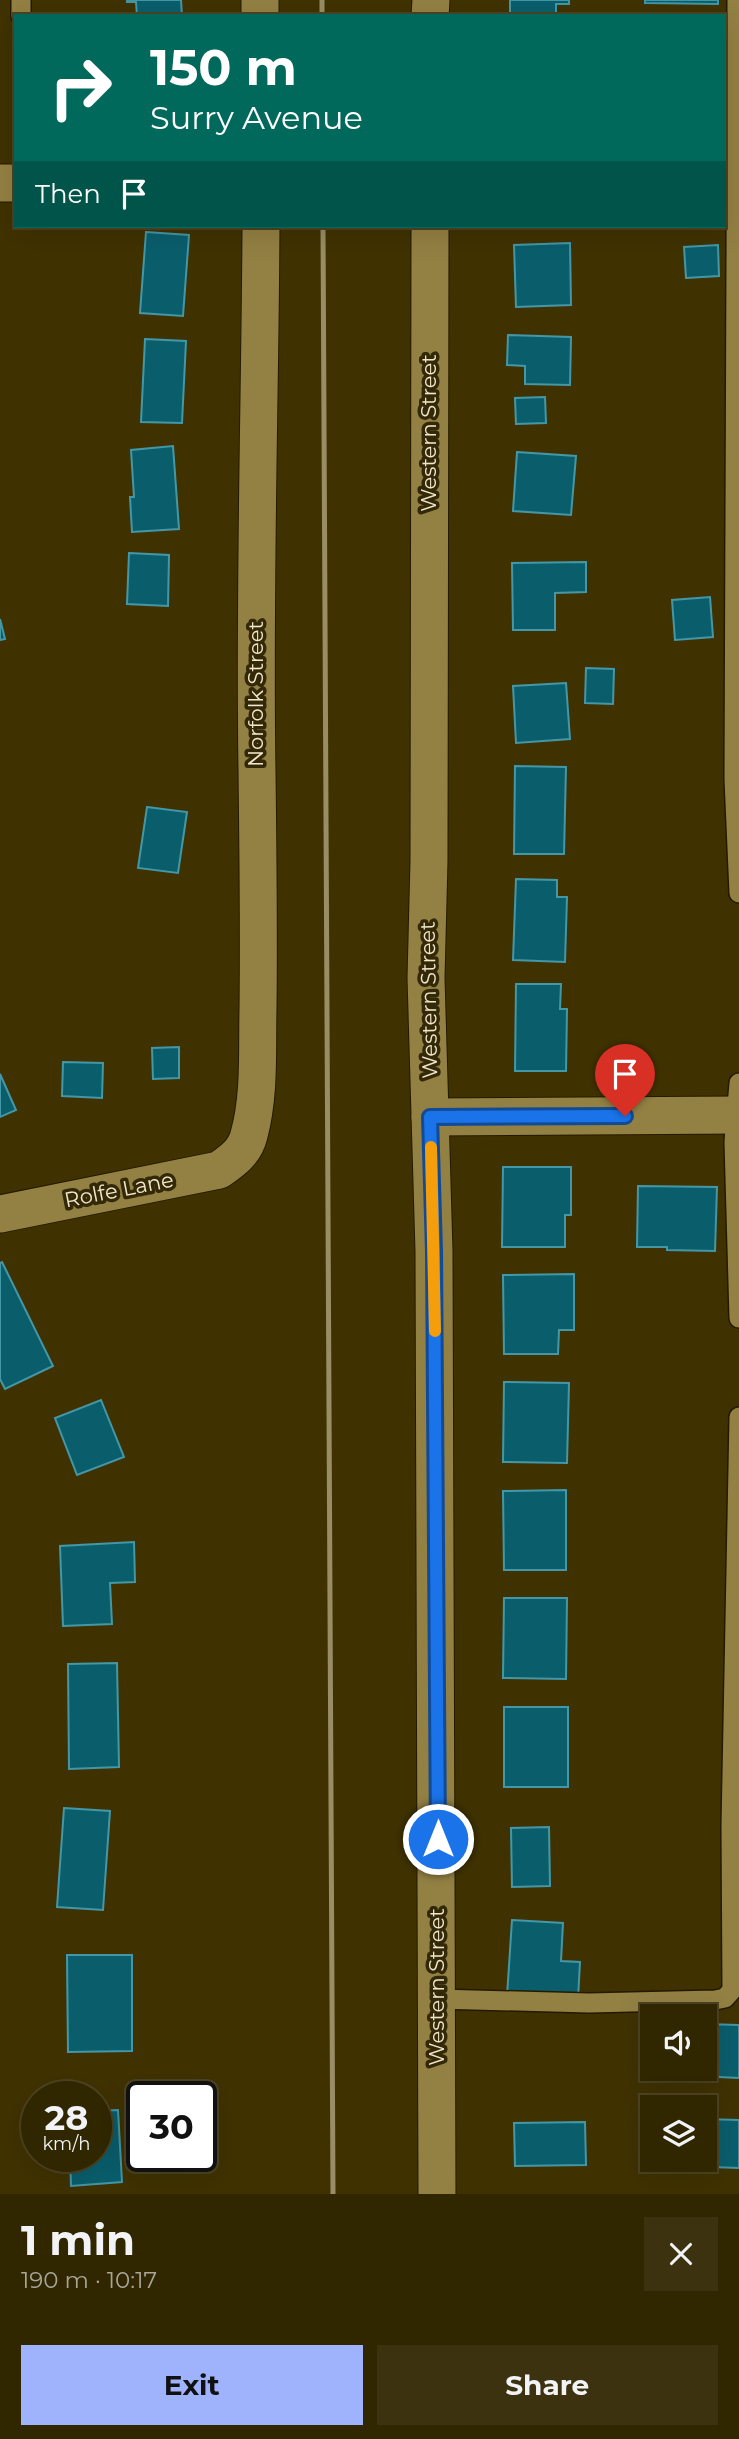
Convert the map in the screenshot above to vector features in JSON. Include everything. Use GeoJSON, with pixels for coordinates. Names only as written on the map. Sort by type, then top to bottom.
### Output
{"type":"FeatureCollection","features":[{"type":"Feature","properties":{"kind":"street","name":"Norfolk Street"},"geometry":{"type":"LineString","coordinates":[[236,1158],[250,1133],[257,1082],[259,922],[255,643],[261,228]]}},
{"type":"Feature","properties":{"kind":"street","name":"Western Street"},"geometry":{"type":"LineString","coordinates":[[430,228],[429,861],[426,978],[435,1265],[437,2194]]}},
{"type":"Feature","properties":{"kind":"street"},"geometry":{"type":"LineString","coordinates":[[430,1117],[738,1104]]}},
{"type":"Feature","properties":{"kind":"street","name":"Rolfe Lane"},"geometry":{"type":"LineString","coordinates":[[0,1214],[219,1170],[236,1158]]}},
{"type":"Feature","properties":{"kind":"lane"},"geometry":{"type":"LineString","coordinates":[[737,0],[733,177],[734,779],[739,893]]}},
{"type":"Feature","properties":{"kind":"lane"},"geometry":{"type":"LineString","coordinates":[[738,1104],[734,1142],[739,1318]]}},
{"type":"Feature","properties":{"kind":"lane"},"geometry":{"type":"LineString","coordinates":[[437,1999],[589,2003],[715,2000],[725,1998],[732,1990],[731,1826],[739,1417]]}},
{"type":"Feature","properties":{"kind":"building"},"geometry":{"type":"Polygon","coordinates":[[[181,0],[182,14],[137,14],[136,2],[127,2],[181,0]]]}},
{"type":"Feature","properties":{"kind":"building"},"geometry":{"type":"Polygon","coordinates":[[[510,0],[569,0],[569,4],[556,4],[556,14],[510,14],[510,0]]]}},
{"type":"Feature","properties":{"kind":"building"},"geometry":{"type":"Polygon","coordinates":[[[645,0],[718,0],[718,4],[645,3],[645,0]]]}},
{"type":"Feature","properties":{"kind":"building"},"geometry":{"type":"Polygon","coordinates":[[[146,232],[189,235],[183,316],[140,313],[146,232]]]}},
{"type":"Feature","properties":{"kind":"building"},"geometry":{"type":"Polygon","coordinates":[[[570,243],[571,305],[516,307],[514,245],[570,243]]]}},
{"type":"Feature","properties":{"kind":"building"},"geometry":{"type":"Polygon","coordinates":[[[718,245],[719,276],[686,278],[684,247],[718,245]]]}},
{"type":"Feature","properties":{"kind":"building"},"geometry":{"type":"Polygon","coordinates":[[[508,335],[571,337],[570,385],[525,384],[525,366],[507,365],[508,335]]]}},
{"type":"Feature","properties":{"kind":"building"},"geometry":{"type":"Polygon","coordinates":[[[145,339],[186,341],[182,423],[141,422],[145,339]]]}},
{"type":"Feature","properties":{"kind":"building"},"geometry":{"type":"Polygon","coordinates":[[[545,397],[546,423],[516,424],[515,398],[545,397]]]}},
{"type":"Feature","properties":{"kind":"building"},"geometry":{"type":"Polygon","coordinates":[[[173,446],[179,529],[132,532],[130,497],[134,497],[131,450],[173,446]]]}},
{"type":"Feature","properties":{"kind":"building"},"geometry":{"type":"Polygon","coordinates":[[[517,452],[576,456],[571,515],[513,511],[517,452]]]}},
{"type":"Feature","properties":{"kind":"building"},"geometry":{"type":"Polygon","coordinates":[[[129,553],[169,555],[168,606],[127,604],[129,553]]]}},
{"type":"Feature","properties":{"kind":"building"},"geometry":{"type":"Polygon","coordinates":[[[586,562],[586,592],[555,593],[555,630],[513,630],[512,563],[586,562]]]}},
{"type":"Feature","properties":{"kind":"building"},"geometry":{"type":"Polygon","coordinates":[[[710,597],[713,637],[675,640],[672,600],[710,597]]]}},
{"type":"Feature","properties":{"kind":"building"},"geometry":{"type":"Polygon","coordinates":[[[0,619],[5,639],[0,640],[0,619]]]}},
{"type":"Feature","properties":{"kind":"building"},"geometry":{"type":"Polygon","coordinates":[[[586,668],[614,669],[613,704],[585,703],[586,668]]]}},
{"type":"Feature","properties":{"kind":"building"},"geometry":{"type":"Polygon","coordinates":[[[566,683],[570,739],[516,743],[513,686],[566,683]]]}},
{"type":"Feature","properties":{"kind":"building"},"geometry":{"type":"Polygon","coordinates":[[[515,766],[566,767],[564,854],[514,854],[515,766]]]}},
{"type":"Feature","properties":{"kind":"building"},"geometry":{"type":"Polygon","coordinates":[[[147,807],[187,812],[178,873],[138,868],[147,807]]]}},
{"type":"Feature","properties":{"kind":"building"},"geometry":{"type":"Polygon","coordinates":[[[516,879],[557,880],[557,897],[567,897],[565,962],[513,960],[516,879]]]}},
{"type":"Feature","properties":{"kind":"building"},"geometry":{"type":"Polygon","coordinates":[[[516,984],[561,984],[560,1009],[567,1009],[566,1071],[515,1071],[516,984]]]}},
{"type":"Feature","properties":{"kind":"building"},"geometry":{"type":"Polygon","coordinates":[[[179,1047],[179,1078],[153,1079],[152,1048],[179,1047]]]}},
{"type":"Feature","properties":{"kind":"building"},"geometry":{"type":"Polygon","coordinates":[[[63,1062],[103,1063],[102,1098],[62,1096],[63,1062]]]}},
{"type":"Feature","properties":{"kind":"building"},"geometry":{"type":"Polygon","coordinates":[[[0,1074],[16,1110],[0,1117],[0,1074]]]}},
{"type":"Feature","properties":{"kind":"building"},"geometry":{"type":"Polygon","coordinates":[[[503,1167],[571,1167],[571,1215],[565,1215],[565,1247],[502,1247],[503,1167]]]}},
{"type":"Feature","properties":{"kind":"building"},"geometry":{"type":"Polygon","coordinates":[[[638,1186],[717,1187],[715,1251],[637,1247],[638,1186]]]}},
{"type":"Feature","properties":{"kind":"building"},"geometry":{"type":"Polygon","coordinates":[[[2,1262],[53,1366],[5,1389],[0,1379],[2,1262]]]}},
{"type":"Feature","properties":{"kind":"building"},"geometry":{"type":"Polygon","coordinates":[[[574,1274],[574,1330],[559,1330],[558,1354],[504,1354],[503,1275],[574,1274]]]}},
{"type":"Feature","properties":{"kind":"building"},"geometry":{"type":"Polygon","coordinates":[[[504,1382],[569,1383],[567,1463],[503,1462],[504,1382]]]}},
{"type":"Feature","properties":{"kind":"building"},"geometry":{"type":"Polygon","coordinates":[[[101,1400],[124,1457],[77,1475],[55,1418],[101,1400]]]}},
{"type":"Feature","properties":{"kind":"building"},"geometry":{"type":"Polygon","coordinates":[[[566,1490],[566,1570],[504,1570],[503,1491],[566,1490]]]}},
{"type":"Feature","properties":{"kind":"building"},"geometry":{"type":"Polygon","coordinates":[[[134,1542],[135,1582],[110,1583],[112,1624],[63,1626],[60,1546],[134,1542]]]}},
{"type":"Feature","properties":{"kind":"building"},"geometry":{"type":"Polygon","coordinates":[[[504,1598],[567,1598],[566,1679],[503,1678],[504,1598]]]}},
{"type":"Feature","properties":{"kind":"building"},"geometry":{"type":"Polygon","coordinates":[[[117,1663],[119,1767],[69,1769],[68,1664],[117,1663]]]}},
{"type":"Feature","properties":{"kind":"building"},"geometry":{"type":"Polygon","coordinates":[[[504,1707],[568,1707],[568,1787],[504,1787],[504,1707]]]}},
{"type":"Feature","properties":{"kind":"building"},"geometry":{"type":"Polygon","coordinates":[[[64,1808],[110,1811],[103,1910],[57,1907],[64,1808]]]}},
{"type":"Feature","properties":{"kind":"building"},"geometry":{"type":"Polygon","coordinates":[[[549,1827],[550,1886],[512,1887],[511,1828],[549,1827]]]}},
{"type":"Feature","properties":{"kind":"building"},"geometry":{"type":"Polygon","coordinates":[[[512,1920],[563,1923],[561,1961],[580,1962],[578,1999],[507,1996],[512,1920]]]}},
{"type":"Feature","properties":{"kind":"building"},"geometry":{"type":"Polygon","coordinates":[[[67,1955],[132,1955],[132,2051],[68,2052],[67,1955]]]}},
{"type":"Feature","properties":{"kind":"building"},"geometry":{"type":"Polygon","coordinates":[[[717,2024],[739,2025],[739,2078],[717,2077],[717,2024]]]}},
{"type":"Feature","properties":{"kind":"building"},"geometry":{"type":"Polygon","coordinates":[[[112,2110],[118,2110],[122,2182],[71,2186],[71,2172],[112,2172],[112,2110]]]}},
{"type":"Feature","properties":{"kind":"building"},"geometry":{"type":"Polygon","coordinates":[[[717,2119],[739,2120],[739,2168],[717,2167],[717,2119]]]}},
{"type":"Feature","properties":{"kind":"building"},"geometry":{"type":"Polygon","coordinates":[[[585,2122],[586,2165],[515,2166],[514,2123],[585,2122]]]}},
{"type":"Feature","properties":{"kind":"railway"},"geometry":{"type":"LineString","coordinates":[[322,0],[322,14]]}},
{"type":"Feature","properties":{"kind":"railway"},"geometry":{"type":"LineString","coordinates":[[323,228],[333,2194]]}},
{"type":"Feature","properties":{"kind":"slow traffic"},"geometry":{"type":"LineString","coordinates":[[431,1147],[435,1331]]}},
{"type":"Feature","properties":{"kind":"route"},"geometry":{"type":"LineString","coordinates":[[438,1839],[434,1251],[430,1117],[625,1116]]}}]}
